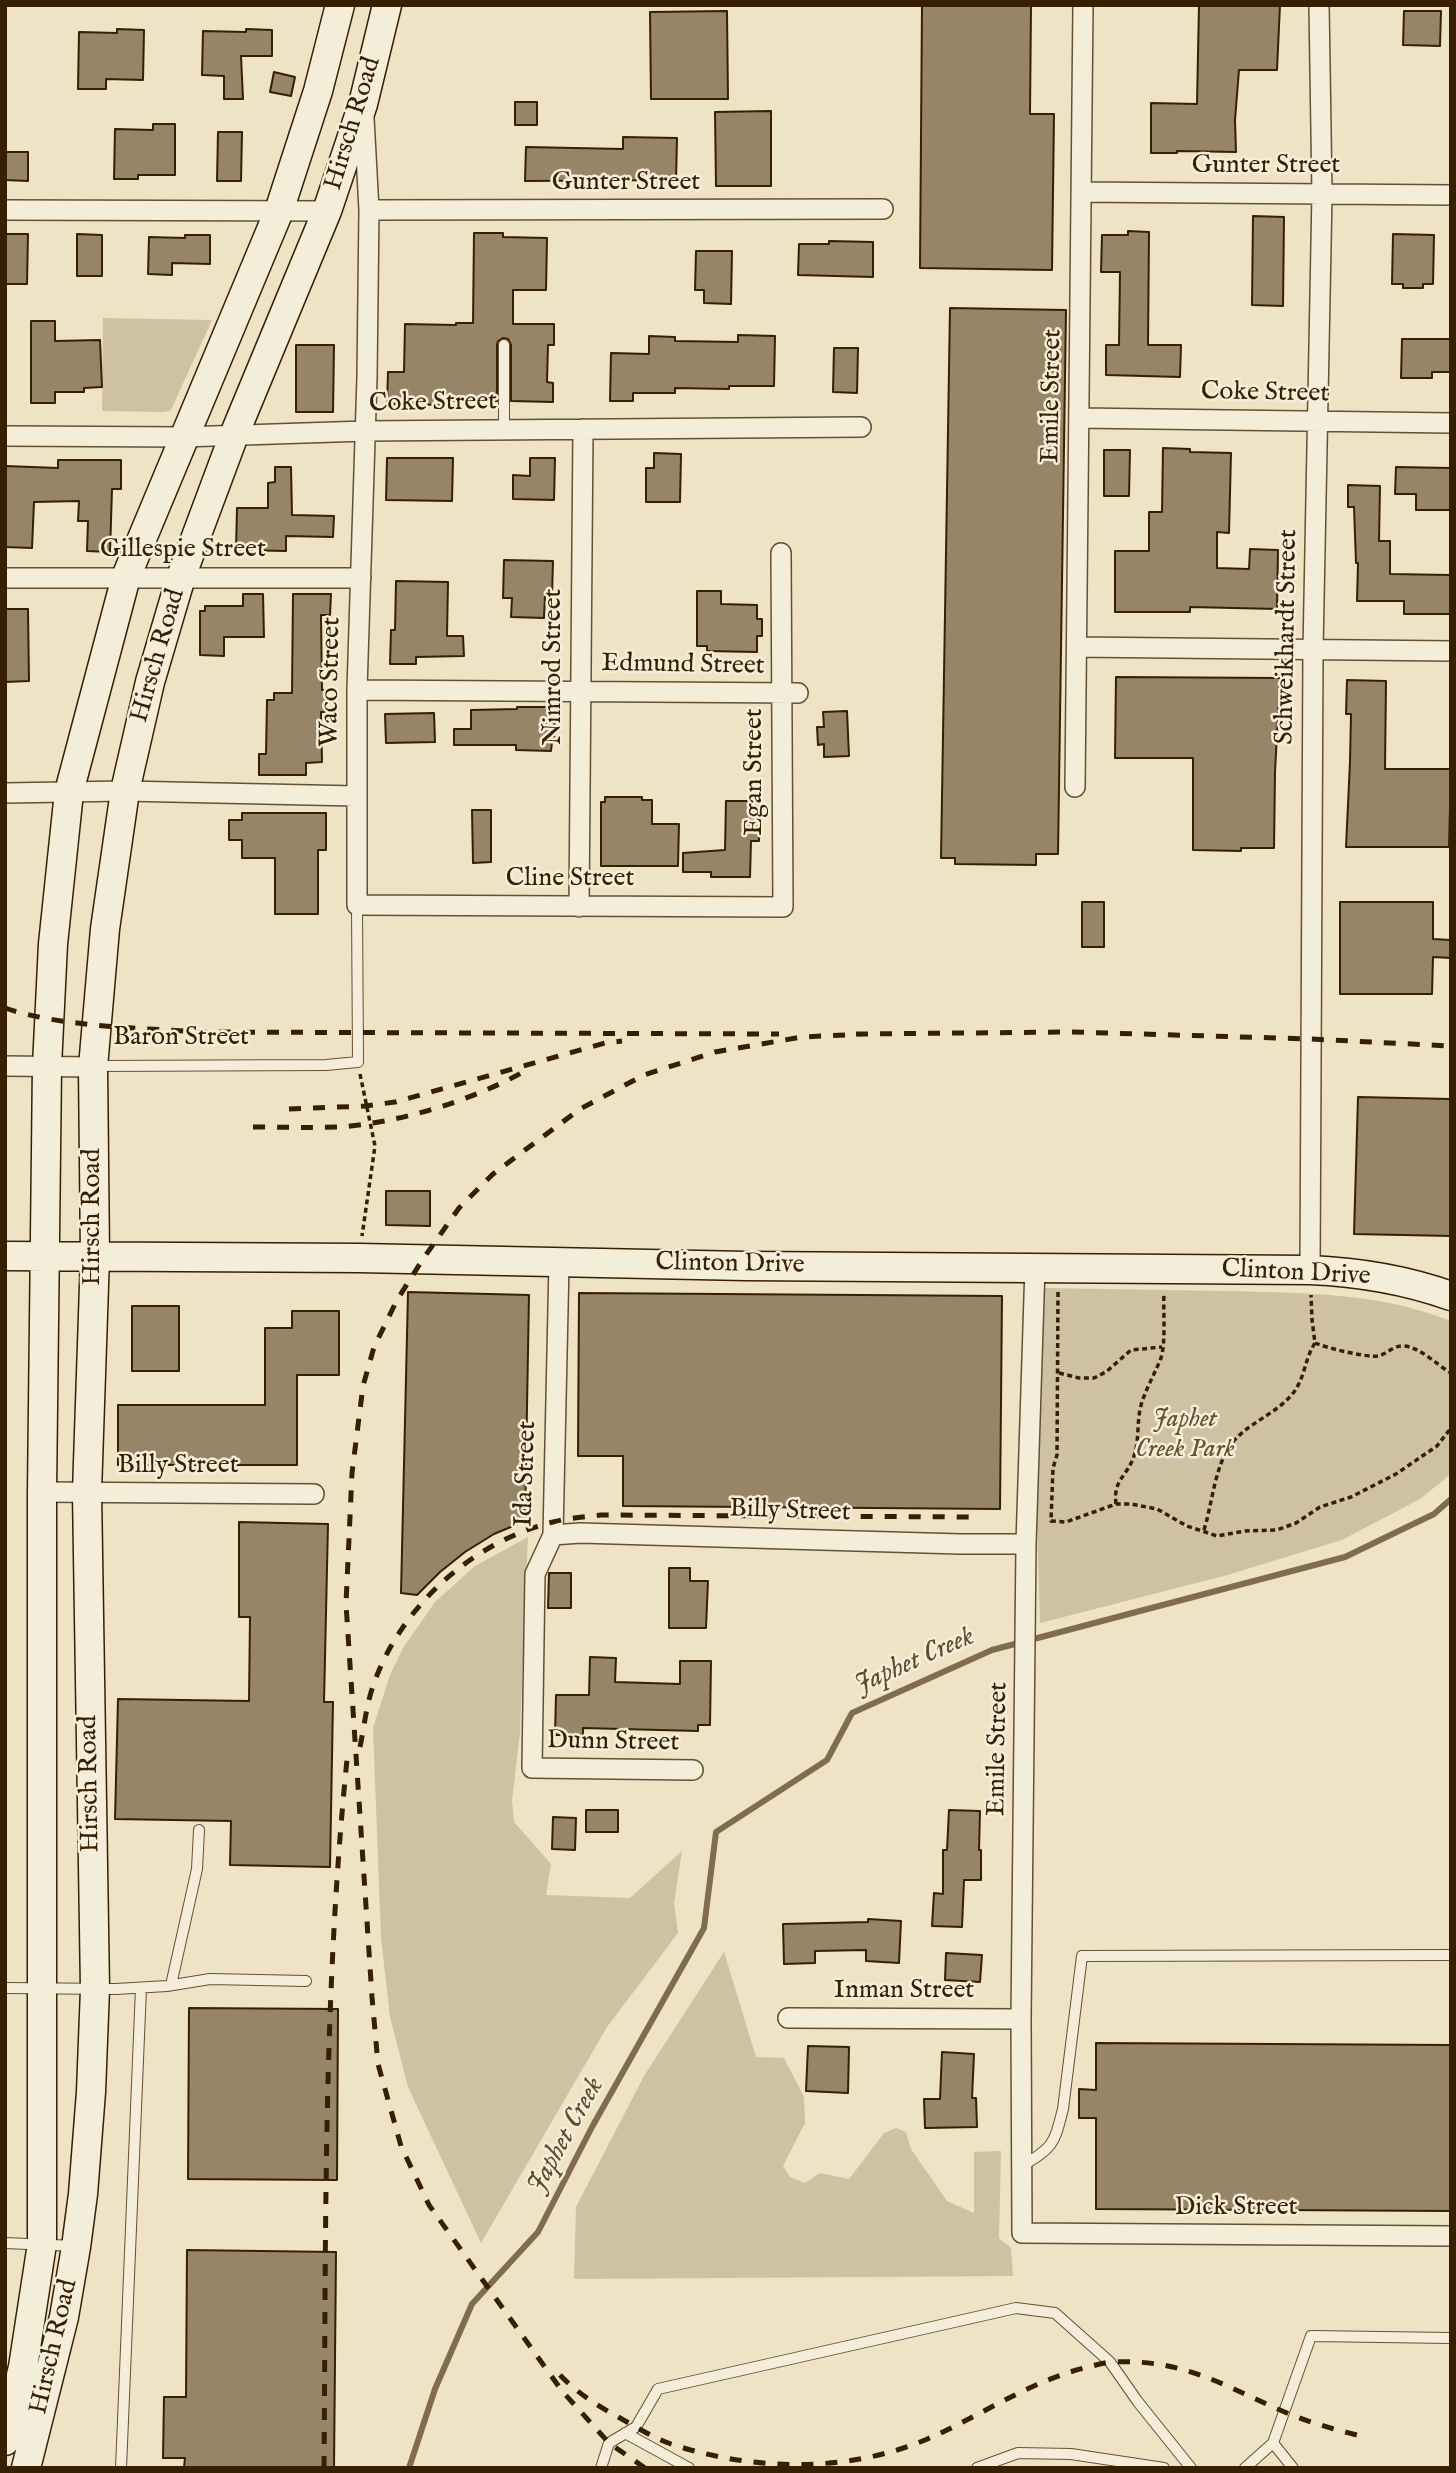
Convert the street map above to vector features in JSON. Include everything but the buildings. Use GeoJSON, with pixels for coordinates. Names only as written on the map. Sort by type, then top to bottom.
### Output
{"type":"FeatureCollection","features":[{"type":"Feature","properties":{"kind":"main road","name":"Hirsch Road"},"geometry":{"type":"LineString","coordinates":[[5,2441],[23,2367],[42,2244],[42,1492],[47,1066],[53,944],[69,792],[126,578],[279,211],[318,92],[340,5]]}},
{"type":"Feature","properties":{"kind":"main road","name":"Hirsch Road"},"geometry":{"type":"LineString","coordinates":[[26,2468],[64,2317],[83,2194],[90,2105],[95,1989],[87,1492],[95,1256],[93,1066],[105,929],[125,791],[150,682],[181,577],[234,435],[327,211],[363,104],[387,5]]}},
{"type":"Feature","properties":{"kind":"main road","name":"Clinton Drive"},"geometry":{"type":"LineString","coordinates":[[5,1256],[1035,1266],[1311,1283],[1370,1276],[1428,1288],[1451,1296]]}},
{"type":"Feature","properties":{"kind":"street","name":"Emile Street"},"geometry":{"type":"LineString","coordinates":[[1075,787],[1083,5]]}},
{"type":"Feature","properties":{"kind":"street","name":"Schweikhardt Street"},"geometry":{"type":"LineString","coordinates":[[1311,1283],[1313,650],[1322,194],[1319,5]]}},
{"type":"Feature","properties":{"kind":"street","name":"Waco Street"},"geometry":{"type":"LineString","coordinates":[[358,905],[356,796],[369,210],[363,104]]}},
{"type":"Feature","properties":{"kind":"street","name":"Gunter Street"},"geometry":{"type":"LineString","coordinates":[[1082,192],[1451,195]]}},
{"type":"Feature","properties":{"kind":"street","name":"Gunter Street"},"geometry":{"type":"LineString","coordinates":[[369,210],[883,209]]}},
{"type":"Feature","properties":{"kind":"street"},"geometry":{"type":"LineString","coordinates":[[5,210],[327,211]]}},
{"type":"Feature","properties":{"kind":"street","name":"Coke Street"},"geometry":{"type":"LineString","coordinates":[[1079,418],[1451,423]]}},
{"type":"Feature","properties":{"kind":"street","name":"Coke Street"},"geometry":{"type":"LineString","coordinates":[[5,436],[183,437],[365,431],[860,427]]}},
{"type":"Feature","properties":{"kind":"street","name":"Nimrod Street"},"geometry":{"type":"LineString","coordinates":[[579,906],[583,429]]}},
{"type":"Feature","properties":{"kind":"street","name":"Egan Street"},"geometry":{"type":"LineString","coordinates":[[781,553],[790,693],[783,907]]}},
{"type":"Feature","properties":{"kind":"street","name":"Gillespie Street"},"geometry":{"type":"LineString","coordinates":[[5,578],[361,578]]}},
{"type":"Feature","properties":{"kind":"street"},"geometry":{"type":"LineString","coordinates":[[1077,647],[1451,651]]}},
{"type":"Feature","properties":{"kind":"street","name":"Edmund Street"},"geometry":{"type":"LineString","coordinates":[[358,690],[790,693]]}},
{"type":"Feature","properties":{"kind":"street"},"geometry":{"type":"LineString","coordinates":[[5,793],[125,791],[356,796]]}},
{"type":"Feature","properties":{"kind":"street","name":"Cline Street"},"geometry":{"type":"LineString","coordinates":[[358,905],[783,907]]}},
{"type":"Feature","properties":{"kind":"street","name":"Baron Street"},"geometry":{"type":"LineString","coordinates":[[5,1066],[93,1066]]}},
{"type":"Feature","properties":{"kind":"street","name":"Ida Street"},"geometry":{"type":"LineString","coordinates":[[532,1768],[535,1574],[552,1535],[559,1263]]}},
{"type":"Feature","properties":{"kind":"street","name":"Emile Street"},"geometry":{"type":"LineString","coordinates":[[1022,2234],[1021,2018],[1027,1553],[1035,1266]]}},
{"type":"Feature","properties":{"kind":"street","name":"Billy Street"},"geometry":{"type":"LineString","coordinates":[[42,1492],[314,1494]]}},
{"type":"Feature","properties":{"kind":"street","name":"Billy Street"},"geometry":{"type":"LineString","coordinates":[[552,1535],[960,1544],[1027,1553]]}},
{"type":"Feature","properties":{"kind":"street","name":"Dunn Street"},"geometry":{"type":"LineString","coordinates":[[532,1768],[693,1770]]}},
{"type":"Feature","properties":{"kind":"street","name":"Inman Street"},"geometry":{"type":"LineString","coordinates":[[788,2018],[1021,2018]]}},
{"type":"Feature","properties":{"kind":"street","name":"Dick Street"},"geometry":{"type":"LineString","coordinates":[[1022,2234],[1451,2236]]}},
{"type":"Feature","properties":{"kind":"lane"},"geometry":{"type":"LineString","coordinates":[[504,345],[504,430]]}},
{"type":"Feature","properties":{"kind":"lane","name":"Waco Street"},"geometry":{"type":"LineString","coordinates":[[358,905],[358,1062]]}},
{"type":"Feature","properties":{"kind":"lane","name":"Baron Street"},"geometry":{"type":"LineString","coordinates":[[93,1066],[326,1065],[358,1062]]}},
{"type":"Feature","properties":{"kind":"lane"},"geometry":{"type":"LineString","coordinates":[[171,1985],[197,1869],[199,1830]]}},
{"type":"Feature","properties":{"kind":"lane"},"geometry":{"type":"LineString","coordinates":[[1022,2166],[1048,2150],[1057,2131],[1063,2109],[1082,1956],[1451,1955]]}},
{"type":"Feature","properties":{"kind":"lane"},"geometry":{"type":"LineString","coordinates":[[5,1988],[141,1987],[210,1979],[306,1981]]}},
{"type":"Feature","properties":{"kind":"lane"},"geometry":{"type":"LineString","coordinates":[[121,2468],[141,1987]]}},
{"type":"Feature","properties":{"kind":"lane"},"geometry":{"type":"LineString","coordinates":[[5,2243],[76,2246]]}},
{"type":"Feature","properties":{"kind":"lane"},"geometry":{"type":"LineString","coordinates":[[601,2468],[610,2443],[636,2427],[658,2389],[1016,2308],[1055,2314],[1110,2362],[1191,2468]]}},
{"type":"Feature","properties":{"kind":"lane"},"geometry":{"type":"LineString","coordinates":[[1245,2468],[1273,2443],[1311,2336],[1451,2338]]}},
{"type":"Feature","properties":{"kind":"lane"},"geometry":{"type":"LineString","coordinates":[[625,2434],[690,2468]]}},
{"type":"Feature","properties":{"kind":"lane"},"geometry":{"type":"LineString","coordinates":[[1273,2443],[1293,2468]]}},
{"type":"Feature","properties":{"kind":"lane"},"geometry":{"type":"LineString","coordinates":[[977,2468],[1018,2453],[1071,2454],[1164,2468]]}},
{"type":"Feature","properties":{"kind":"path"},"geometry":{"type":"LineString","coordinates":[[358,1062],[375,1146],[359,1258]]}},
{"type":"Feature","properties":{"kind":"path"},"geometry":{"type":"LineString","coordinates":[[1204,1530],[1226,1453],[1242,1433],[1280,1408],[1295,1391],[1302,1377],[1315,1343],[1311,1283]]}},
{"type":"Feature","properties":{"kind":"path"},"geometry":{"type":"LineString","coordinates":[[1058,1291],[1057,1455],[1053,1468],[1051,1521],[1072,1521],[1116,1504],[1148,1507],[1187,1526],[1217,1536],[1245,1531],[1277,1530],[1296,1523],[1320,1507],[1350,1497],[1396,1474],[1437,1446],[1451,1428]]}},
{"type":"Feature","properties":{"kind":"path"},"geometry":{"type":"LineString","coordinates":[[1116,1504],[1117,1483],[1135,1455],[1142,1401],[1162,1356],[1164,1293]]}},
{"type":"Feature","properties":{"kind":"path"},"geometry":{"type":"LineString","coordinates":[[1315,1343],[1366,1356],[1381,1355],[1396,1346],[1405,1346],[1451,1373]]}},
{"type":"Feature","properties":{"kind":"path"},"geometry":{"type":"LineString","coordinates":[[1059,1373],[1079,1378],[1094,1378],[1106,1372],[1131,1350],[1162,1347]]}},
{"type":"Feature","properties":{"kind":"green space"},"geometry":{"type":"Polygon","coordinates":[[[103,318],[212,320],[171,410],[102,411],[103,318]]]}},
{"type":"Feature","properties":{"kind":"green space","name":"Japhet Creek Park"},"geometry":{"type":"Polygon","coordinates":[[[1044,1288],[1339,1296],[1396,1304],[1451,1321],[1451,1474],[1420,1499],[1342,1540],[1224,1576],[1040,1623],[1037,1522],[1044,1288]]]}},
{"type":"Feature","properties":{"kind":"green space"},"geometry":{"type":"Polygon","coordinates":[[[528,1537],[520,1733],[512,1801],[514,1822],[551,1864],[546,1895],[630,1898],[682,1851],[674,1903],[678,1933],[607,2027],[481,2243],[408,2087],[390,2017],[381,1938],[373,1728],[390,1675],[403,1648],[435,1602],[475,1566],[528,1537]]]}},
{"type":"Feature","properties":{"kind":"green space"},"geometry":{"type":"Polygon","coordinates":[[[724,1952],[756,2057],[784,2058],[804,2097],[805,2123],[783,2166],[790,2177],[805,2183],[820,2173],[849,2179],[884,2133],[896,2128],[906,2132],[911,2149],[947,2201],[974,2213],[974,2152],[1001,2151],[999,2238],[1011,2248],[1013,2276],[574,2279],[576,2207],[644,2076],[724,1952]]]}},
{"type":"Feature","properties":{"kind":"waterway","name":"Japhet Creek"},"geometry":{"type":"LineString","coordinates":[[409,2468],[435,2389],[472,2304],[538,2232],[592,2127],[704,1928],[716,1832],[827,1760],[852,1713],[992,1650],[1345,1557],[1434,1514],[1451,1499]]}},
{"type":"Feature","properties":{"kind":"railway"},"geometry":{"type":"LineString","coordinates":[[5,1008],[76,1023],[201,1032],[779,1034]]}},
{"type":"Feature","properties":{"kind":"railway"},"geometry":{"type":"LineString","coordinates":[[856,1034],[1072,1032],[1451,1046]]}},
{"type":"Feature","properties":{"kind":"railway"},"geometry":{"type":"LineString","coordinates":[[645,2468],[609,2443],[562,2391],[429,2205],[401,2146],[378,2064],[346,1604],[352,1473],[363,1386],[374,1347],[397,1300],[459,1208],[493,1174],[580,1109],[644,1075],[715,1052],[802,1037],[864,1034]]}},
{"type":"Feature","properties":{"kind":"railway"},"geometry":{"type":"LineString","coordinates":[[289,1109],[395,1102],[605,1043],[622,1041]]}},
{"type":"Feature","properties":{"kind":"railway"},"geometry":{"type":"LineString","coordinates":[[253,1127],[339,1127],[385,1121],[457,1101],[523,1072]]}},
{"type":"Feature","properties":{"kind":"railway"},"geometry":{"type":"LineString","coordinates":[[360,1747],[370,1696],[384,1660],[419,1606],[467,1563],[494,1545],[523,1532],[559,1521],[601,1515],[970,1517]]}},
{"type":"Feature","properties":{"kind":"railway"},"geometry":{"type":"LineString","coordinates":[[324,2468],[330,2019],[348,1750]]}},
{"type":"Feature","properties":{"kind":"railway"},"geometry":{"type":"LineString","coordinates":[[560,2375],[596,2404],[665,2442],[702,2453],[766,2463],[831,2463],[894,2451],[945,2431],[1042,2382],[1084,2368],[1114,2362],[1138,2362],[1181,2369],[1301,2418],[1365,2437]]}}]}
